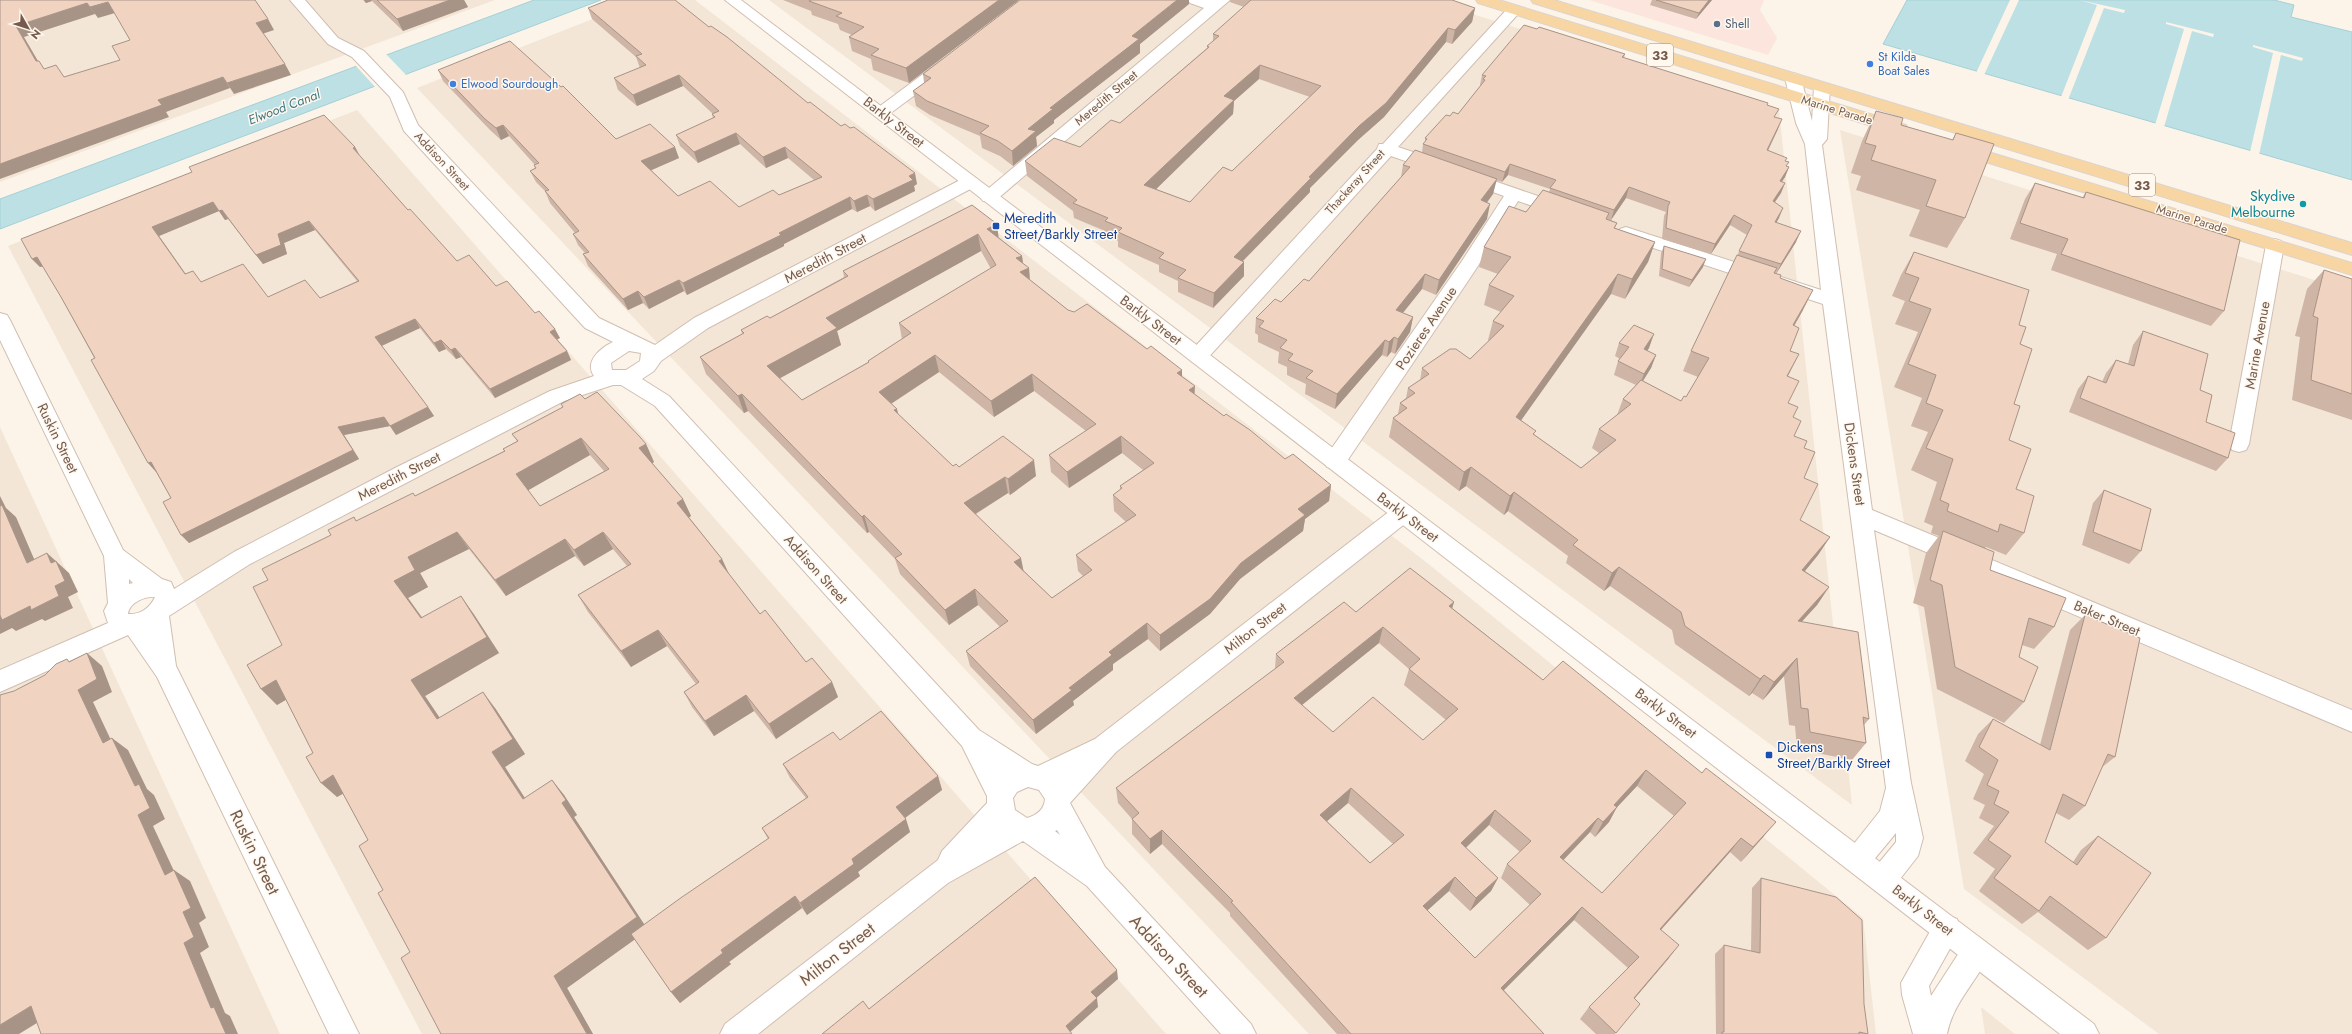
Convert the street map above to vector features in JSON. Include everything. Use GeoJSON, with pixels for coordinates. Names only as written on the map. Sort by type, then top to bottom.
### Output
{"type":"FeatureCollection","features":[{"type":"Feature","properties":{"kind":"main road","name":"Marine Parade"},"geometry":{"type":"LineString","coordinates":[[1482,0],[1912,133]]}},
{"type":"Feature","properties":{"kind":"main road","name":"Marine Parade"},"geometry":{"type":"LineString","coordinates":[[1538,0],[2352,249]]}},
{"type":"Feature","properties":{"kind":"main road","name":"Marine Parade"},"geometry":{"type":"LineString","coordinates":[[1947,144],[2352,269]]}},
{"type":"Feature","properties":{"kind":"street","name":"Addison Street"},"geometry":{"type":"LineString","coordinates":[[296,0],[333,41],[356,53],[391,88],[397,95],[410,127],[592,323],[642,353],[662,401]]}},
{"type":"Feature","properties":{"kind":"street","name":"Barkly Street"},"geometry":{"type":"LineString","coordinates":[[732,0],[882,112],[970,182],[1858,859],[1976,952],[2084,1034]]}},
{"type":"Feature","properties":{"kind":"street"},"geometry":{"type":"LineString","coordinates":[[1195,0],[1219,3]]}},
{"type":"Feature","properties":{"kind":"street","name":"Meredith Street"},"geometry":{"type":"LineString","coordinates":[[990,197],[1219,3]]}},
{"type":"Feature","properties":{"kind":"street","name":"Thackeray Street"},"geometry":{"type":"LineString","coordinates":[[1198,356],[1386,148],[1514,10]]}},
{"type":"Feature","properties":{"kind":"street"},"geometry":{"type":"LineString","coordinates":[[882,112],[961,53]]}},
{"type":"Feature","properties":{"kind":"street","name":"Dickens Street"},"geometry":{"type":"LineString","coordinates":[[1793,78],[1799,98],[1812,119],[1819,139],[1813,144],[1832,300],[1898,783],[1910,838],[1910,847],[1883,879]]}},
{"type":"Feature","properties":{"kind":"street","name":"Dickens Street"},"geometry":{"type":"LineString","coordinates":[[1812,119],[1822,105],[1822,87]]}},
{"type":"Feature","properties":{"kind":"street"},"geometry":{"type":"LineString","coordinates":[[1386,148],[1582,217]]}},
{"type":"Feature","properties":{"kind":"street","name":"Meredith Street"},"geometry":{"type":"LineString","coordinates":[[642,353],[970,182]]}},
{"type":"Feature","properties":{"kind":"street","name":"Pozieres Avenue"},"geometry":{"type":"LineString","coordinates":[[1335,461],[1469,265],[1514,193]]}},
{"type":"Feature","properties":{"kind":"street"},"geometry":{"type":"LineString","coordinates":[[1611,228],[1832,300]]}},
{"type":"Feature","properties":{"kind":"street","name":"Marine Avenue"},"geometry":{"type":"LineString","coordinates":[[2239,444],[2275,245]]}},
{"type":"Feature","properties":{"kind":"street","name":"Ruskin Street"},"geometry":{"type":"LineString","coordinates":[[0,320],[116,556],[125,616],[166,670],[344,1034]]}},
{"type":"Feature","properties":{"kind":"street","name":"Addison Street"},"geometry":{"type":"LineString","coordinates":[[592,323],[610,369],[662,401],[970,738],[1034,776]]}},
{"type":"Feature","properties":{"kind":"street"},"geometry":{"type":"LineString","coordinates":[[617,347],[642,353],[638,374],[610,369],[617,347]]}},
{"type":"Feature","properties":{"kind":"street","name":"Meredith Street"},"geometry":{"type":"LineString","coordinates":[[159,599],[610,369]]}},
{"type":"Feature","properties":{"kind":"street","name":"Milton Street"},"geometry":{"type":"LineString","coordinates":[[1058,802],[1107,744],[1403,513]]}},
{"type":"Feature","properties":{"kind":"street","name":"Baker Street"},"geometry":{"type":"LineString","coordinates":[[1862,515],[2352,721]]}},
{"type":"Feature","properties":{"kind":"street","name":"Ruskin Street"},"geometry":{"type":"LineString","coordinates":[[116,556],[159,599],[166,670]]}},
{"type":"Feature","properties":{"kind":"street"},"geometry":{"type":"LineString","coordinates":[[125,616],[139,589],[159,599]]}},
{"type":"Feature","properties":{"kind":"street"},"geometry":{"type":"LineString","coordinates":[[0,682],[159,599]]}},
{"type":"Feature","properties":{"kind":"street","name":"Addison Street"},"geometry":{"type":"LineString","coordinates":[[970,738],[1000,802]]}},
{"type":"Feature","properties":{"kind":"street","name":"Milton Street"},"geometry":{"type":"LineString","coordinates":[[1034,776],[1107,744]]}},
{"type":"Feature","properties":{"kind":"street"},"geometry":{"type":"LineString","coordinates":[[1034,776],[1049,782],[1055,789],[1058,802],[1048,821],[1025,829],[1006,822],[1000,802],[1011,782],[1034,776]]}},
{"type":"Feature","properties":{"kind":"street","name":"Dickens Street"},"geometry":{"type":"LineString","coordinates":[[1858,859],[1889,822],[1896,804],[1898,783]]}},
{"type":"Feature","properties":{"kind":"street","name":"Milton Street"},"geometry":{"type":"LineString","coordinates":[[736,1034],[938,874],[1000,802]]}},
{"type":"Feature","properties":{"kind":"street","name":"Addison Street"},"geometry":{"type":"LineString","coordinates":[[1058,802],[1097,877]]}},
{"type":"Feature","properties":{"kind":"street","name":"Addison Street"},"geometry":{"type":"LineString","coordinates":[[1025,829],[1097,877],[1240,1034]]}},
{"type":"Feature","properties":{"kind":"street","name":"Milton Street"},"geometry":{"type":"LineString","coordinates":[[938,874],[1025,829]]}},
{"type":"Feature","properties":{"kind":"street"},"geometry":{"type":"LineString","coordinates":[[1928,1034],[1916,995],[1915,983],[1948,929]]}},
{"type":"Feature","properties":{"kind":"street"},"geometry":{"type":"LineString","coordinates":[[1932,1034],[1934,1021],[1940,1005],[1976,952]]}},
{"type":"Feature","properties":{"kind":"shaded area"},"geometry":{"type":"Polygon","coordinates":[[[0,0],[495,0],[0,182],[0,0]]]}},
{"type":"Feature","properties":{"kind":"shaded area"},"geometry":{"type":"Polygon","coordinates":[[[641,0],[695,0],[1426,562],[1863,918],[1876,1034],[1309,1034],[417,88],[641,0]]]}},
{"type":"Feature","properties":{"kind":"shaded area"},"geometry":{"type":"Polygon","coordinates":[[[769,0],[1428,0],[1779,110],[1852,805],[769,0]]]}},
{"type":"Feature","properties":{"kind":"shaded area","name":"Shell"},"geometry":{"type":"Polygon","coordinates":[[[1589,0],[1764,0],[1760,10],[1777,38],[1768,55],[1589,0]]]}},
{"type":"Feature","properties":{"kind":"shaded area"},"geometry":{"type":"Polygon","coordinates":[[[357,110],[1166,1034],[422,1034],[8,246],[357,110]]]}},
{"type":"Feature","properties":{"kind":"shaded area"},"geometry":{"type":"Polygon","coordinates":[[[1840,130],[2352,292],[2352,1034],[2159,1034],[1964,889],[1840,130]]]}},
{"type":"Feature","properties":{"kind":"shaded area"},"geometry":{"type":"Polygon","coordinates":[[[0,427],[280,1034],[0,1034],[0,427]]]}},
{"type":"Feature","properties":{"kind":"shaded area"},"geometry":{"type":"Polygon","coordinates":[[[1981,1007],[2015,1034],[1985,1034],[1981,1007]]]}},
{"type":"Feature","properties":{"kind":"water","name":"Elwood Canal"},"geometry":{"type":"Polygon","coordinates":[[[534,0],[601,0],[0,229],[0,199],[534,0]]]}},
{"type":"Feature","properties":{"kind":"water"},"geometry":{"type":"Polygon","coordinates":[[[1907,0],[2274,0],[2294,5],[2291,17],[2352,32],[2352,180],[1883,44],[1907,0]]]}},
{"type":"Feature","properties":{"kind":"pier"},"geometry":{"type":"Polygon","coordinates":[[[2010,0],[2019,0],[1984,75],[1976,73],[2010,0]]]}},
{"type":"Feature","properties":{"kind":"pier"},"geometry":{"type":"Polygon","coordinates":[[[2079,0],[2125,10],[2124,13],[2104,8],[2068,100],[2061,97],[2097,5],[2079,0]]]}},
{"type":"Feature","properties":{"kind":"pier"},"geometry":{"type":"Polygon","coordinates":[[[2166,22],[2214,34],[2213,37],[2192,31],[2164,127],[2155,125],[2184,29],[2166,24],[2166,22]]]}},
{"type":"Feature","properties":{"kind":"pier"},"geometry":{"type":"Polygon","coordinates":[[[2253,45],[2303,58],[2302,61],[2281,55],[2259,155],[2250,152],[2273,53],[2253,47],[2253,45]]]}},
{"type":"Feature","properties":{"kind":"pier"},"geometry":{"type":"Polygon","coordinates":[[[385,53],[407,76],[376,88],[355,65],[385,53]]]}},
{"type":"Feature","properties":{"kind":"building"},"geometry":{"type":"Polygon","coordinates":[[[0,0],[255,0],[268,19],[256,23],[285,64],[227,83],[223,77],[158,100],[162,105],[0,164],[0,0]],[[108,2],[90,7],[87,3],[16,26],[36,61],[39,61],[44,69],[56,65],[64,77],[120,60],[112,46],[130,40],[108,2]]]}},
{"type":"Feature","properties":{"kind":"building"},"geometry":{"type":"Polygon","coordinates":[[[377,0],[450,0],[397,19],[377,0]]]}},
{"type":"Feature","properties":{"kind":"building"},"geometry":{"type":"Polygon","coordinates":[[[608,0],[675,0],[709,27],[711,26],[727,37],[808,103],[810,102],[841,126],[845,124],[850,128],[854,127],[915,173],[909,176],[913,180],[873,199],[867,195],[854,201],[850,197],[779,233],[781,235],[683,283],[679,280],[644,297],[638,291],[623,299],[583,254],[589,252],[573,234],[579,231],[545,191],[549,190],[530,171],[536,168],[534,165],[539,163],[503,125],[496,128],[485,119],[438,70],[510,41],[561,87],[563,86],[616,139],[650,124],[675,147],[641,161],[678,196],[710,181],[739,207],[773,190],[779,195],[822,177],[785,147],[763,157],[736,133],[694,152],[676,135],[715,117],[712,114],[719,111],[679,75],[633,95],[614,78],[646,65],[636,56],[642,54],[588,8],[608,0]]]}},
{"type":"Feature","properties":{"kind":"building"},"geometry":{"type":"Polygon","coordinates":[[[999,0],[906,68],[871,55],[879,49],[849,37],[864,27],[836,16],[842,13],[809,1],[999,0]]]}},
{"type":"Feature","properties":{"kind":"building"},"geometry":{"type":"Polygon","coordinates":[[[1020,0],[1177,0],[1132,36],[1139,39],[1050,108],[1053,109],[1028,129],[1036,131],[1012,151],[998,141],[980,133],[989,126],[927,101],[913,91],[931,78],[923,74],[1020,0]]]}},
{"type":"Feature","properties":{"kind":"building"},"geometry":{"type":"Polygon","coordinates":[[[1251,0],[1452,0],[1475,8],[1455,30],[1448,28],[1386,103],[1359,126],[1234,257],[1244,262],[1214,293],[1178,278],[1186,270],[1159,258],[1164,253],[1118,232],[1122,228],[1105,221],[1108,218],[1073,203],[1077,200],[1025,161],[1054,138],[1080,147],[1111,120],[1120,123],[1209,47],[1207,46],[1219,36],[1213,34],[1251,0]],[[1260,65],[1224,96],[1234,100],[1144,185],[1190,202],[1223,167],[1232,171],[1321,86],[1260,65]]]}},
{"type":"Feature","properties":{"kind":"building"},"geometry":{"type":"Polygon","coordinates":[[[1656,0],[1709,0],[1699,13],[1656,0]]]}},
{"type":"Feature","properties":{"kind":"building"},"geometry":{"type":"Polygon","coordinates":[[[1524,25],[1537,29],[1539,27],[1625,54],[1622,57],[1768,103],[1767,105],[1779,109],[1774,117],[1782,119],[1767,150],[1787,158],[1785,161],[1789,162],[1786,166],[1789,167],[1780,181],[1785,183],[1773,201],[1783,208],[1775,222],[1801,231],[1781,264],[1739,251],[1752,225],[1734,215],[1715,244],[1666,228],[1668,206],[1670,202],[1629,187],[1614,210],[1550,188],[1556,180],[1510,164],[1505,172],[1423,144],[1427,139],[1425,138],[1446,115],[1450,116],[1453,112],[1458,114],[1485,80],[1483,79],[1486,76],[1482,75],[1524,25]]]}},
{"type":"Feature","properties":{"kind":"building"},"geometry":{"type":"Polygon","coordinates":[[[1876,111],[1903,118],[1901,125],[1953,140],[1956,133],[1994,144],[1965,218],[1926,206],[1936,180],[1871,160],[1876,146],[1865,143],[1876,111]]]}},
{"type":"Feature","properties":{"kind":"building"},"geometry":{"type":"Polygon","coordinates":[[[324,115],[355,147],[353,148],[408,210],[410,209],[457,261],[469,255],[496,286],[507,281],[535,313],[539,311],[555,329],[550,332],[567,351],[490,389],[455,348],[451,350],[441,340],[434,343],[415,319],[375,337],[428,407],[390,426],[384,417],[338,427],[353,450],[181,535],[163,502],[171,498],[151,462],[148,463],[91,360],[95,358],[61,297],[37,257],[32,259],[21,239],[192,172],[189,167],[324,115]],[[213,202],[152,227],[185,274],[193,271],[201,282],[243,264],[268,297],[305,280],[320,298],[359,281],[309,221],[278,234],[281,245],[256,255],[222,210],[219,211],[213,202]]]}},
{"type":"Feature","properties":{"kind":"building"},"geometry":{"type":"Polygon","coordinates":[[[1415,150],[1497,179],[1481,200],[1490,204],[1439,280],[1425,274],[1396,310],[1413,317],[1398,339],[1394,337],[1389,342],[1385,340],[1337,394],[1306,378],[1313,371],[1288,360],[1293,354],[1280,348],[1287,340],[1259,327],[1264,321],[1256,318],[1275,299],[1281,302],[1304,279],[1309,281],[1410,167],[1403,165],[1415,150]]]}},
{"type":"Feature","properties":{"kind":"building"},"geometry":{"type":"Polygon","coordinates":[[[2035,183],[2084,198],[2086,192],[2240,240],[2224,311],[2061,254],[2068,239],[2020,223],[2035,183]]]}},
{"type":"Feature","properties":{"kind":"building"},"geometry":{"type":"Polygon","coordinates":[[[1543,190],[1609,213],[1606,219],[1617,223],[1614,228],[1655,242],[1632,279],[1618,274],[1516,417],[1536,431],[1533,434],[1581,468],[1616,440],[1599,429],[1631,404],[1623,399],[1641,380],[1681,401],[1684,396],[1686,397],[1709,358],[1691,351],[1737,255],[1777,268],[1774,273],[1781,275],[1780,278],[1813,290],[1793,325],[1799,328],[1790,351],[1799,354],[1787,376],[1799,381],[1788,403],[1798,407],[1793,417],[1801,421],[1794,436],[1807,441],[1804,448],[1815,452],[1804,478],[1818,484],[1800,520],[1830,537],[1802,570],[1829,587],[1798,621],[1858,632],[1869,719],[1863,717],[1866,743],[1810,732],[1808,709],[1801,708],[1797,658],[1774,682],[1764,675],[1760,679],[1685,626],[1681,612],[1619,567],[1612,573],[1573,545],[1578,540],[1514,492],[1510,496],[1471,467],[1464,472],[1393,418],[1407,408],[1400,403],[1415,393],[1408,388],[1429,374],[1422,368],[1450,349],[1456,349],[1470,359],[1504,326],[1493,321],[1514,296],[1489,285],[1511,257],[1484,247],[1509,206],[1526,212],[1543,190]]]}},
{"type":"Feature","properties":{"kind":"building"},"geometry":{"type":"Polygon","coordinates":[[[972,205],[997,224],[987,229],[1022,256],[1016,258],[1029,268],[1020,272],[1068,310],[1074,312],[1087,304],[1147,349],[1151,346],[1182,370],[1177,373],[1195,386],[1189,390],[1224,416],[1226,414],[1250,430],[1285,459],[1293,454],[1331,485],[1298,509],[1305,515],[1241,563],[1210,599],[1160,635],[1147,623],[1109,652],[1112,655],[1069,688],[1072,690],[1033,720],[966,651],[1008,621],[975,589],[945,610],[895,558],[902,554],[864,515],[862,517],[742,394],[738,396],[700,357],[744,333],[741,330],[767,316],[770,318],[848,276],[843,271],[972,205]],[[978,234],[826,318],[837,328],[767,366],[802,400],[869,362],[868,361],[911,333],[899,323],[996,265],[978,234]],[[935,355],[879,392],[897,409],[894,410],[953,466],[956,464],[959,467],[1003,436],[1034,460],[1008,479],[1005,477],[964,503],[1021,558],[1014,562],[1052,598],[1092,570],[1076,555],[1136,515],[1113,495],[1122,488],[1120,486],[1154,463],[1121,436],[1067,472],[1049,455],[1096,424],[1032,374],[991,401],[935,355]]]}},
{"type":"Feature","properties":{"kind":"building"},"geometry":{"type":"Polygon","coordinates":[[[1664,246],[1706,259],[1692,280],[1662,269],[1664,246]]]}},
{"type":"Feature","properties":{"kind":"building"},"geometry":{"type":"Polygon","coordinates":[[[1914,252],[2029,290],[2019,325],[2026,327],[2020,344],[2032,349],[2014,404],[2020,406],[2009,440],[2031,449],[2016,489],[2034,496],[2024,533],[2000,524],[1998,532],[1947,511],[1949,504],[1940,500],[1953,459],[1926,448],[1943,410],[1926,403],[1936,375],[1908,364],[1931,309],[1909,301],[1919,278],[1905,273],[1914,252]]]}},
{"type":"Feature","properties":{"kind":"building"},"geometry":{"type":"Polygon","coordinates":[[[2324,270],[2352,279],[2352,394],[2311,380],[2318,318],[2313,316],[2324,270]]]}},
{"type":"Feature","properties":{"kind":"building"},"geometry":{"type":"Polygon","coordinates":[[[1634,325],[1654,334],[1644,349],[1656,355],[1644,374],[1618,361],[1629,347],[1619,343],[1634,325]]]}},
{"type":"Feature","properties":{"kind":"building"},"geometry":{"type":"Polygon","coordinates":[[[2143,331],[2208,354],[2200,390],[2212,395],[2206,422],[2235,433],[2228,458],[2080,398],[2088,376],[2106,383],[2116,360],[2134,366],[2143,331]]]}},
{"type":"Feature","properties":{"kind":"building"},"geometry":{"type":"Polygon","coordinates":[[[597,392],[640,437],[646,444],[639,448],[683,499],[677,503],[722,559],[719,561],[760,614],[765,610],[806,662],[812,658],[832,682],[769,724],[746,695],[705,721],[684,692],[699,682],[658,630],[621,651],[578,595],[631,564],[603,532],[574,550],[565,539],[495,580],[457,532],[408,557],[415,570],[394,581],[421,618],[461,596],[487,637],[411,680],[437,719],[483,692],[513,739],[492,752],[523,799],[552,780],[566,800],[562,803],[637,917],[554,976],[587,1034],[441,1034],[401,958],[410,952],[378,893],[383,890],[359,846],[368,840],[333,775],[321,783],[306,757],[313,753],[276,680],[261,689],[247,665],[282,645],[253,587],[268,580],[262,569],[331,535],[328,530],[354,517],[356,521],[413,493],[415,496],[505,451],[503,449],[518,441],[512,434],[563,407],[561,404],[580,394],[585,399],[597,392]],[[581,438],[516,474],[540,506],[609,469],[581,438]]]}},
{"type":"Feature","properties":{"kind":"building"},"geometry":{"type":"Polygon","coordinates":[[[2104,490],[2151,509],[2141,551],[2093,532],[2104,490]]]}},
{"type":"Feature","properties":{"kind":"building"},"geometry":{"type":"Polygon","coordinates":[[[2,505],[27,563],[47,553],[51,563],[56,561],[65,581],[55,586],[59,596],[31,610],[30,606],[2,620],[0,615],[0,506],[2,505]]]}},
{"type":"Feature","properties":{"kind":"building"},"geometry":{"type":"Polygon","coordinates":[[[1943,531],[1994,552],[1990,570],[2066,598],[2054,627],[2029,618],[2019,657],[2038,667],[2024,702],[1955,667],[1942,585],[1930,580],[1943,531]]]}},
{"type":"Feature","properties":{"kind":"building"},"geometry":{"type":"Polygon","coordinates":[[[1410,568],[1454,602],[1449,606],[1543,680],[1563,661],[1702,773],[1706,768],[1776,822],[1753,847],[1741,838],[1660,929],[1679,945],[1634,998],[1640,1004],[1616,1033],[1589,1007],[1639,957],[1582,907],[1501,988],[1544,1034],[1351,1034],[1231,902],[1233,901],[1162,830],[1150,839],[1132,819],[1139,813],[1116,788],[1284,662],[1276,654],[1344,602],[1356,612],[1410,568]],[[1383,627],[1294,698],[1333,732],[1373,697],[1423,740],[1458,709],[1409,669],[1420,659],[1383,627]],[[1646,770],[1614,805],[1617,807],[1603,822],[1598,818],[1560,857],[1602,893],[1686,803],[1646,770]],[[1351,788],[1320,815],[1370,863],[1404,835],[1351,788]],[[1495,810],[1461,843],[1498,878],[1476,898],[1455,877],[1423,906],[1475,958],[1541,894],[1507,864],[1531,841],[1495,810]]]}},
{"type":"Feature","properties":{"kind":"building"},"geometry":{"type":"Polygon","coordinates":[[[2085,615],[2140,638],[2115,757],[2108,754],[2085,806],[2063,794],[2045,842],[2077,865],[2098,836],[2151,873],[2106,938],[2050,896],[2039,911],[1994,878],[2011,856],[1988,840],[2009,812],[1994,804],[1999,791],[1987,785],[1998,760],[1979,747],[1993,719],[2050,750],[2085,615]]]}},
{"type":"Feature","properties":{"kind":"building"},"geometry":{"type":"Polygon","coordinates":[[[87,653],[97,679],[78,690],[103,743],[112,738],[135,786],[139,784],[150,808],[138,815],[165,875],[174,870],[191,908],[183,912],[194,937],[184,943],[211,1008],[214,1007],[226,1034],[41,1034],[31,1006],[0,1025],[0,695],[14,691],[45,675],[56,664],[67,659],[69,662],[87,653]]]}},
{"type":"Feature","properties":{"kind":"building"},"geometry":{"type":"Polygon","coordinates":[[[881,711],[938,776],[896,807],[906,819],[852,859],[854,864],[800,903],[795,896],[721,950],[723,953],[671,992],[631,934],[682,897],[769,838],[762,828],[808,797],[783,764],[833,732],[840,740],[881,711]]]}},
{"type":"Feature","properties":{"kind":"building"},"geometry":{"type":"Polygon","coordinates":[[[1035,877],[1117,970],[1091,992],[1097,998],[1066,1026],[1072,1034],[822,1034],[863,1001],[869,1009],[1035,877]]]}},
{"type":"Feature","properties":{"kind":"building"},"geometry":{"type":"Polygon","coordinates":[[[1761,878],[1836,897],[1862,920],[1864,1004],[1868,1034],[1859,1032],[1859,1034],[1722,1034],[1722,1032],[1724,1032],[1724,945],[1760,953],[1761,878]]]}},
{"type":"Feature","properties":{"kind":"place","name":"Shell"},"geometry":{"type":"Point","coordinates":[1717,24]}},
{"type":"Feature","properties":{"kind":"place","name":"St Kilda Boat Sales"},"geometry":{"type":"Point","coordinates":[1870,64]}},
{"type":"Feature","properties":{"kind":"place","name":"Elwood Sourdough"},"geometry":{"type":"Point","coordinates":[453,84]}},
{"type":"Feature","properties":{"kind":"place","name":"Skydive Melbourne"},"geometry":{"type":"Point","coordinates":[2303,204]}},
{"type":"Feature","properties":{"kind":"place","name":"Meredith Street/Barkly Street"},"geometry":{"type":"Point","coordinates":[996,226]}},
{"type":"Feature","properties":{"kind":"place","name":"Dickens Street/Barkly Street"},"geometry":{"type":"Point","coordinates":[1769,755]}}]}
